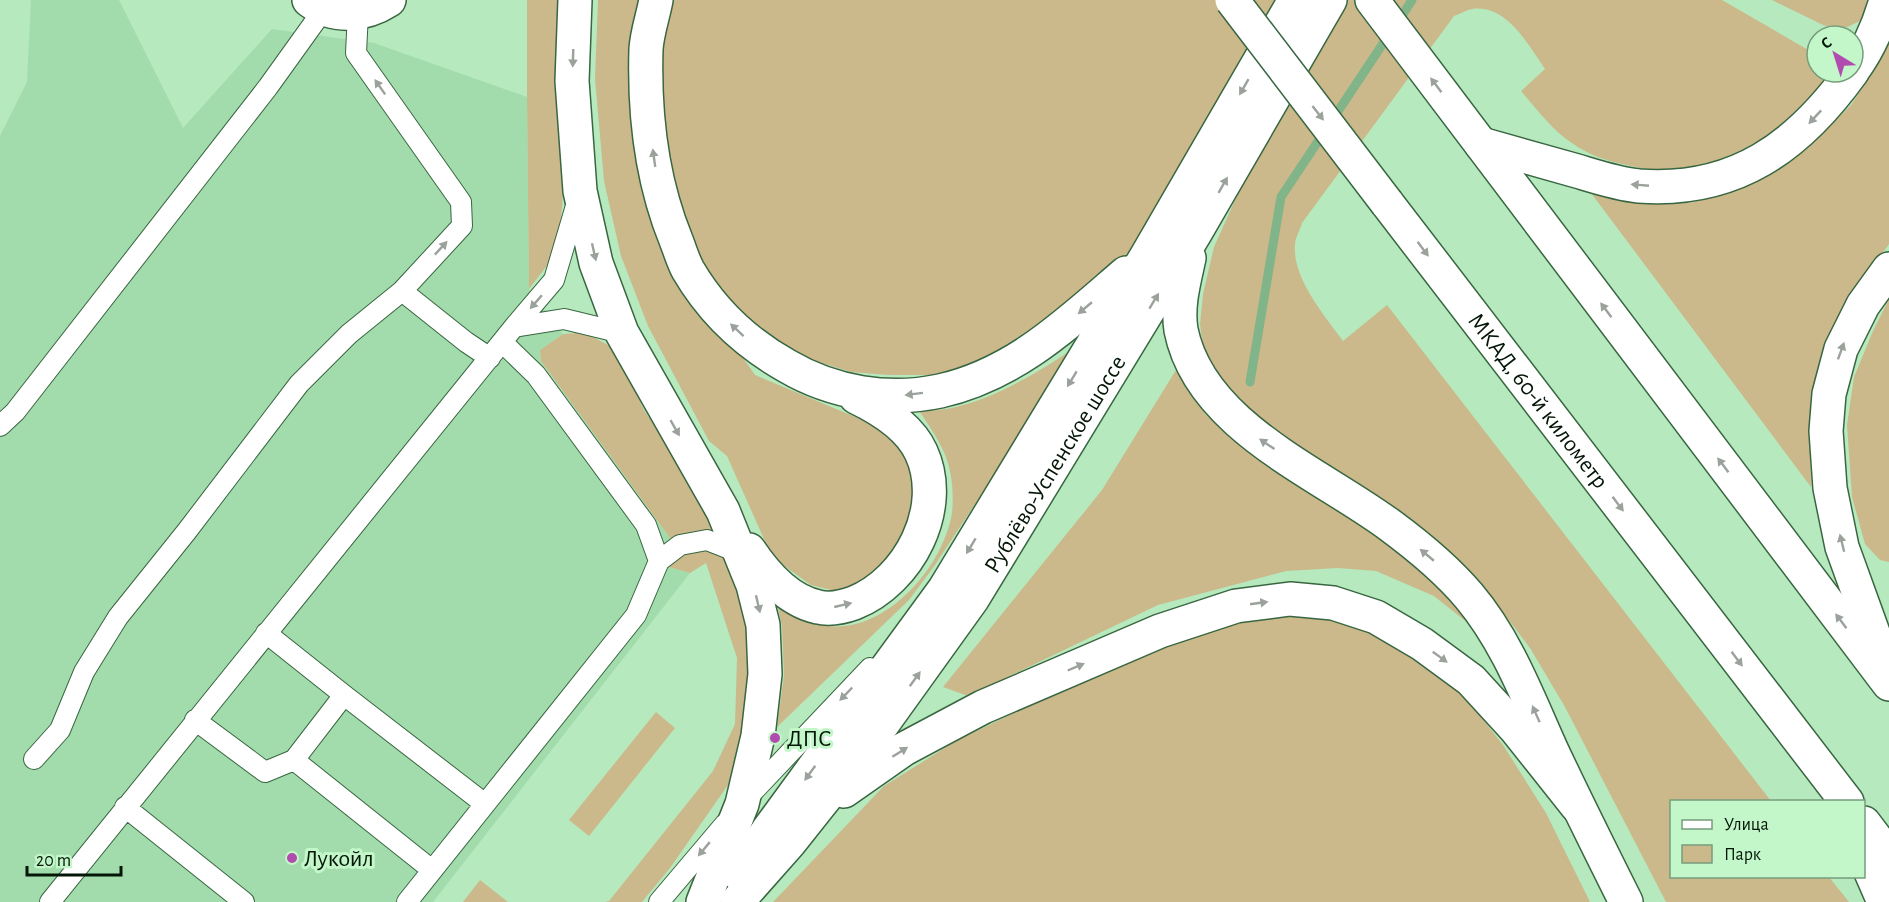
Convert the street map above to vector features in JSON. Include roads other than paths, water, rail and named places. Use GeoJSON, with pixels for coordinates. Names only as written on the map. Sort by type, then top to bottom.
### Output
{"type":"FeatureCollection","features":[{"type":"Feature","properties":{"kind":"main road"},"geometry":{"type":"LineString","coordinates":[[316,5],[335,13],[358,13],[380,6],[389,0]]}},
{"type":"Feature","properties":{"kind":"main road"},"geometry":{"type":"LineString","coordinates":[[575,0],[572,81],[580,191],[596,263],[622,333],[723,512],[755,560],[774,582],[796,598],[818,607],[840,608],[867,597],[893,578],[915,547],[928,509],[930,480],[921,451],[901,425],[874,405],[800,374],[766,354],[738,332],[710,302],[687,268],[669,224],[654,165],[646,104],[646,46],[656,0]]}},
{"type":"Feature","properties":{"kind":"main road","name":"МКАД, 60-й километр"},"geometry":{"type":"LineString","coordinates":[[1232,0],[1838,794]]}},
{"type":"Feature","properties":{"kind":"main road","name":"Рублёво-Успенское шоссе"},"geometry":{"type":"LineString","coordinates":[[720,902],[776,820],[944,590],[1146,257],[1294,0]]}},
{"type":"Feature","properties":{"kind":"main road","name":"Рублёво-Успенское шоссе"},"geometry":{"type":"LineString","coordinates":[[737,902],[790,842],[871,740],[973,598],[1194,235],[1330,0]]}},
{"type":"Feature","properties":{"kind":"main road"},"geometry":{"type":"LineString","coordinates":[[1372,0],[1889,684]]}},
{"type":"Feature","properties":{"kind":"main road"},"geometry":{"type":"LineString","coordinates":[[1865,50],[1881,18],[1886,0]]}},
{"type":"Feature","properties":{"kind":"main road"},"geometry":{"type":"LineString","coordinates":[[1476,138],[1597,177],[1637,186],[1682,186],[1724,178],[1766,157],[1802,131],[1843,84]]}},
{"type":"Feature","properties":{"kind":"main road"},"geometry":{"type":"LineString","coordinates":[[1194,235],[1181,296],[1181,328],[1189,357],[1203,382],[1225,410],[1257,437],[1391,526],[1436,563],[1468,595],[1491,627],[1516,671],[1577,806],[1626,902]]}},
{"type":"Feature","properties":{"kind":"main road"},"geometry":{"type":"LineString","coordinates":[[839,389],[895,397],[940,391],[986,376],[1036,348],[1146,257]]}},
{"type":"Feature","properties":{"kind":"main road"},"geometry":{"type":"LineString","coordinates":[[1889,269],[1863,305],[1841,349],[1828,394],[1826,431],[1830,488],[1842,547],[1889,677]]}},
{"type":"Feature","properties":{"kind":"main road"},"geometry":{"type":"LineString","coordinates":[[703,902],[742,804],[758,736],[765,674],[763,626],[753,585],[723,512]]}},
{"type":"Feature","properties":{"kind":"main road"},"geometry":{"type":"LineString","coordinates":[[790,842],[850,786],[903,749],[983,707],[1160,631],[1236,606],[1290,599],[1333,603],[1376,617],[1422,644],[1471,680],[1515,728],[1577,806]]}},
{"type":"Feature","properties":{"kind":"main road"},"geometry":{"type":"LineString","coordinates":[[1865,826],[1889,856]]}},
{"type":"Feature","properties":{"kind":"main road"},"geometry":{"type":"LineString","coordinates":[[1865,860],[1884,902]]}},
{"type":"Feature","properties":{"kind":"lane"},"geometry":{"type":"LineString","coordinates":[[0,426],[15,412],[268,87],[316,5]]}},
{"type":"Feature","properties":{"kind":"lane"},"geometry":{"type":"LineString","coordinates":[[34,759],[60,730],[84,672],[118,617],[299,384],[350,334],[402,291],[462,226],[461,202],[356,53],[358,13]]}},
{"type":"Feature","properties":{"kind":"lane"},"geometry":{"type":"LineString","coordinates":[[50,902],[195,720],[554,280],[580,191]]}},
{"type":"Feature","properties":{"kind":"lane"},"geometry":{"type":"LineString","coordinates":[[402,291],[489,358]]}},
{"type":"Feature","properties":{"kind":"lane"},"geometry":{"type":"LineString","coordinates":[[508,334],[564,319],[622,333]]}},
{"type":"Feature","properties":{"kind":"lane"},"geometry":{"type":"LineString","coordinates":[[508,334],[646,525],[659,561]]}},
{"type":"Feature","properties":{"kind":"lane"},"geometry":{"type":"LineString","coordinates":[[406,902],[636,615],[659,561],[680,545],[707,540],[740,553]]}},
{"type":"Feature","properties":{"kind":"lane"},"geometry":{"type":"LineString","coordinates":[[659,902],[742,804],[944,590]]}},
{"type":"Feature","properties":{"kind":"lane"},"geometry":{"type":"LineString","coordinates":[[266,633],[485,804]]}},
{"type":"Feature","properties":{"kind":"lane"},"geometry":{"type":"LineString","coordinates":[[195,720],[264,772],[294,760],[344,695]]}},
{"type":"Feature","properties":{"kind":"lane"},"geometry":{"type":"LineString","coordinates":[[294,760],[432,870]]}},
{"type":"Feature","properties":{"kind":"lane"},"geometry":{"type":"LineString","coordinates":[[125,807],[244,902]]}},
{"type":"Feature","properties":{"kind":"waterway"},"geometry":{"type":"LineString","coordinates":[[1398,22],[1412,0]]}},
{"type":"Feature","properties":{"kind":"waterway"},"geometry":{"type":"LineString","coordinates":[[1250,382],[1281,197],[1390,33]]}},
{"type":"Feature","properties":{"kind":"place","name":"ДПС"},"geometry":{"type":"Point","coordinates":[775,738]}},
{"type":"Feature","properties":{"kind":"place","name":"Лукойл"},"geometry":{"type":"Point","coordinates":[292,858]}}]}
